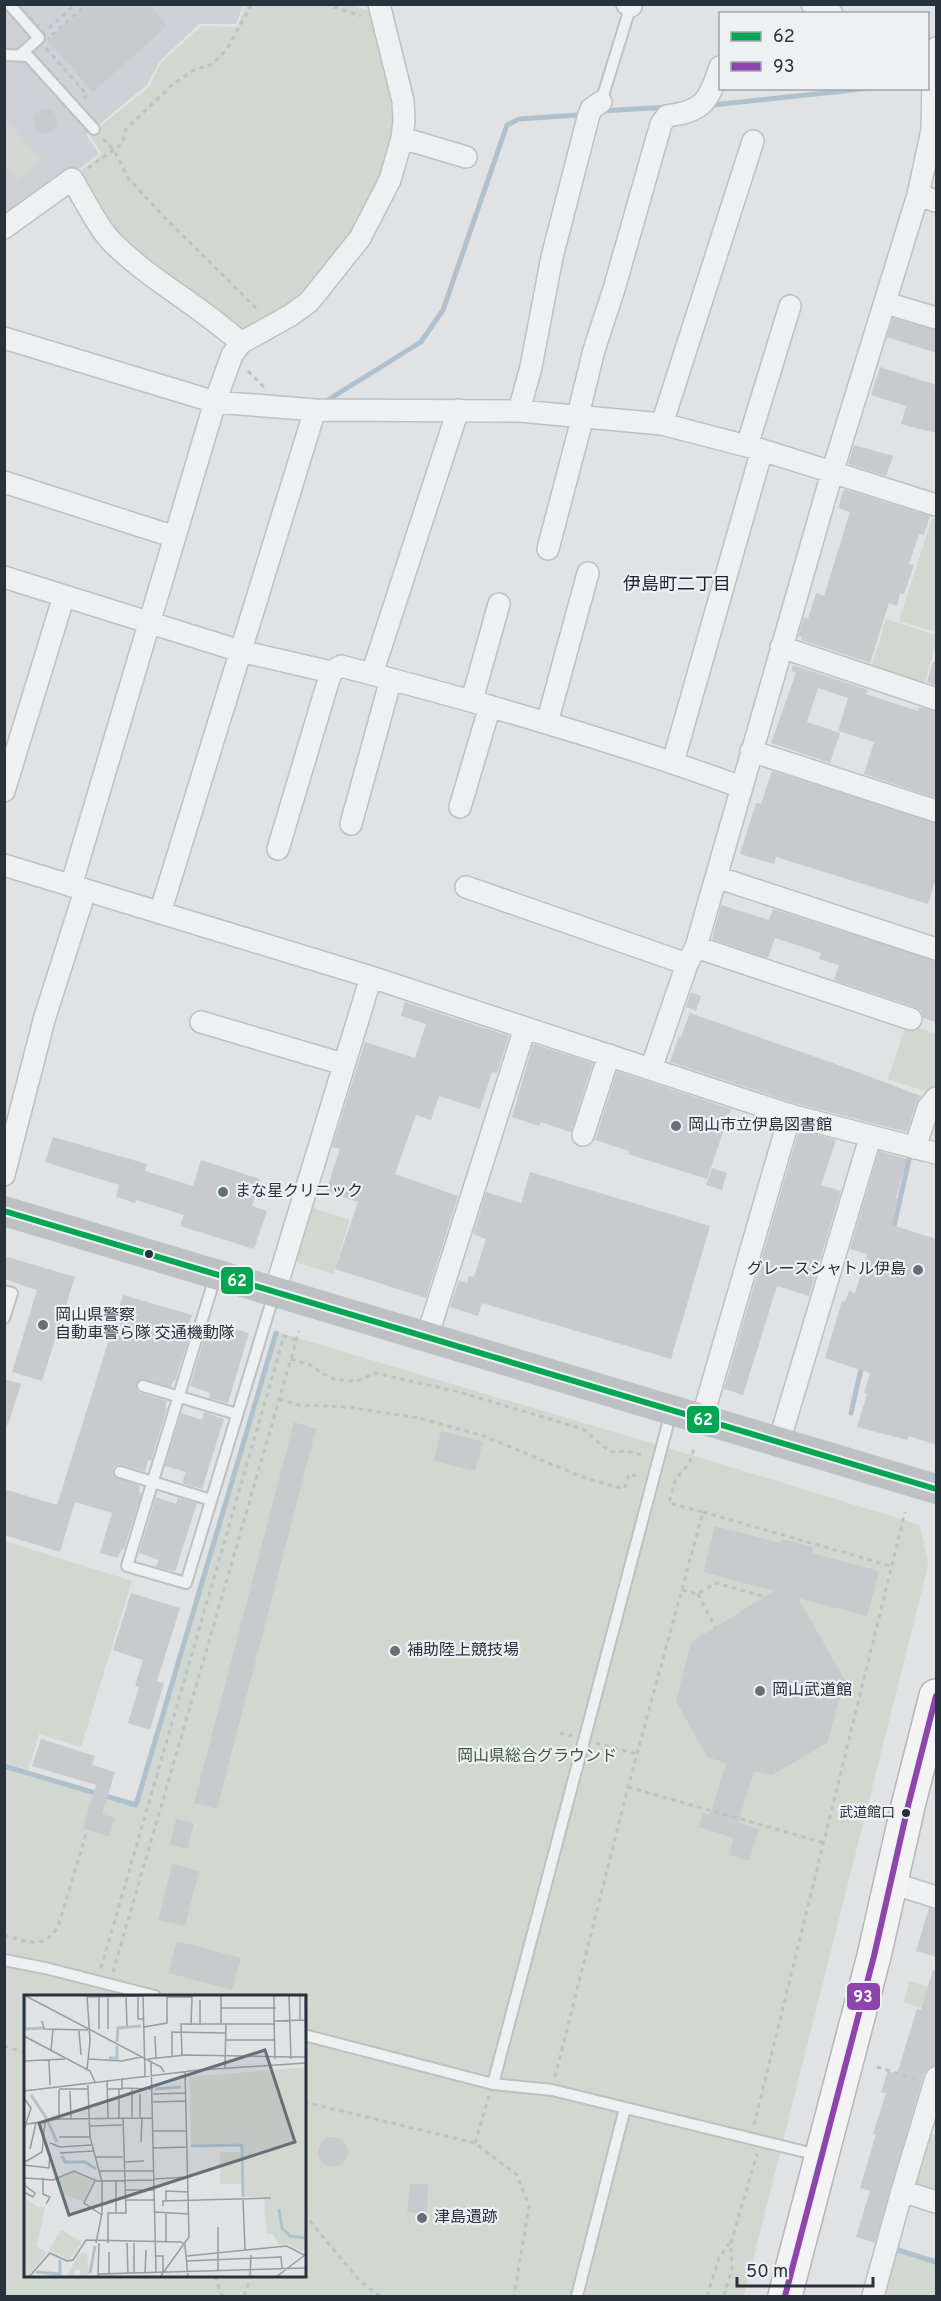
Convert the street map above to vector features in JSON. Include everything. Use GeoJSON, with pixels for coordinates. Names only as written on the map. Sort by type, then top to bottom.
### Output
{"type":"FeatureCollection","features":[{"type":"Feature","properties":{"kind":"highway"},"geometry":{"type":"LineString","coordinates":[[785,2296],[892,1882],[908,1806],[936,1696]]}},
{"type":"Feature","properties":{"kind":"street"},"geometry":{"type":"LineString","coordinates":[[812,4],[828,12]]}},
{"type":"Feature","properties":{"kind":"street"},"geometry":{"type":"LineString","coordinates":[[4,1175],[78,888],[150,623],[215,402],[236,349],[309,302],[360,238],[390,180],[402,138],[403,101],[381,14]]}},
{"type":"Feature","properties":{"kind":"street"},"geometry":{"type":"LineString","coordinates":[[651,1069],[692,956],[716,877],[832,473],[886,303],[927,198],[932,130],[933,54]]}},
{"type":"Feature","properties":{"kind":"street"},"geometry":{"type":"LineString","coordinates":[[548,549],[581,416],[594,350],[614,289],[661,124],[667,117],[689,114],[702,106],[712,90],[719,70]]}},
{"type":"Feature","properties":{"kind":"street"},"geometry":{"type":"LineString","coordinates":[[519,411],[531,367],[552,257],[588,118],[591,109],[601,102]]}},
{"type":"Feature","properties":{"kind":"street"},"geometry":{"type":"LineString","coordinates":[[402,138],[466,157]]}},
{"type":"Feature","properties":{"kind":"street"},"geometry":{"type":"LineString","coordinates":[[662,424],[753,141]]}},
{"type":"Feature","properties":{"kind":"street"},"geometry":{"type":"LineString","coordinates":[[4,228],[72,179],[110,240],[132,260],[217,321],[236,349]]}},
{"type":"Feature","properties":{"kind":"street"},"geometry":{"type":"LineString","coordinates":[[886,303],[936,318]]}},
{"type":"Feature","properties":{"kind":"street"},"geometry":{"type":"LineString","coordinates":[[673,762],[790,306]]}},
{"type":"Feature","properties":{"kind":"street"},"geometry":{"type":"LineString","coordinates":[[4,338],[215,402],[315,410],[519,411],[662,424],[754,448],[936,505]]}},
{"type":"Feature","properties":{"kind":"street"},"geometry":{"type":"LineString","coordinates":[[160,913],[315,410]]}},
{"type":"Feature","properties":{"kind":"street"},"geometry":{"type":"LineString","coordinates":[[351,824],[382,677],[458,410]]}},
{"type":"Feature","properties":{"kind":"street"},"geometry":{"type":"LineString","coordinates":[[4,482],[175,537]]}},
{"type":"Feature","properties":{"kind":"street"},"geometry":{"type":"LineString","coordinates":[[547,723],[588,573]]}},
{"type":"Feature","properties":{"kind":"street"},"geometry":{"type":"LineString","coordinates":[[4,577],[240,651],[331,672]]}},
{"type":"Feature","properties":{"kind":"street"},"geometry":{"type":"LineString","coordinates":[[4,791],[64,596]]}},
{"type":"Feature","properties":{"kind":"street"},"geometry":{"type":"LineString","coordinates":[[460,807],[499,604]]}},
{"type":"Feature","properties":{"kind":"street"},"geometry":{"type":"LineString","coordinates":[[781,647],[936,699]]}},
{"type":"Feature","properties":{"kind":"street"},"geometry":{"type":"LineString","coordinates":[[278,849],[331,672],[341,666],[481,703],[673,762],[741,787]]}},
{"type":"Feature","properties":{"kind":"street"},"geometry":{"type":"LineString","coordinates":[[751,751],[936,811]]}},
{"type":"Feature","properties":{"kind":"street"},"geometry":{"type":"LineString","coordinates":[[4,865],[371,976],[790,1115],[870,1138],[936,1153]]}},
{"type":"Feature","properties":{"kind":"street"},"geometry":{"type":"LineString","coordinates":[[716,877],[936,949]]}},
{"type":"Feature","properties":{"kind":"street"},"geometry":{"type":"LineString","coordinates":[[466,887],[910,1020]]}},
{"type":"Feature","properties":{"kind":"street"},"geometry":{"type":"LineString","coordinates":[[275,1291],[371,976]]}},
{"type":"Feature","properties":{"kind":"street"},"geometry":{"type":"LineString","coordinates":[[201,1022],[343,1064]]}},
{"type":"Feature","properties":{"kind":"street"},"geometry":{"type":"LineString","coordinates":[[427,1337],[525,1028]]}},
{"type":"Feature","properties":{"kind":"street"},"geometry":{"type":"LineString","coordinates":[[583,1135],[609,1055]]}},
{"type":"Feature","properties":{"kind":"street"},"geometry":{"type":"LineString","coordinates":[[915,1148],[928,1107],[936,1098]]}},
{"type":"Feature","properties":{"kind":"street"},"geometry":{"type":"LineString","coordinates":[[702,1419],[790,1115]]}},
{"type":"Feature","properties":{"kind":"street"},"geometry":{"type":"LineString","coordinates":[[779,1442],[870,1138]]}},
{"type":"Feature","properties":{"kind":"street"},"geometry":{"type":"LineString","coordinates":[[4,1211],[936,1489]]}},
{"type":"Feature","properties":{"kind":"street"},"geometry":{"type":"LineString","coordinates":[[892,1882],[936,1897]]}},
{"type":"Feature","properties":{"kind":"street"},"geometry":{"type":"LineString","coordinates":[[873,2296],[935,2082]]}},
{"type":"Feature","properties":{"kind":"street"},"geometry":{"type":"LineString","coordinates":[[902,2191],[936,2202]]}},
{"type":"Feature","properties":{"kind":"lane"},"geometry":{"type":"LineString","coordinates":[[9,4],[45,39],[20,55]]}},
{"type":"Feature","properties":{"kind":"lane"},"geometry":{"type":"LineString","coordinates":[[601,102],[630,5]]}},
{"type":"Feature","properties":{"kind":"lane"},"geometry":{"type":"LineString","coordinates":[[4,55],[28,56],[96,132]]}},
{"type":"Feature","properties":{"kind":"lane"},"geometry":{"type":"LineString","coordinates":[[216,1274],[127,1566],[186,1583],[275,1291]]}},
{"type":"Feature","properties":{"kind":"lane"},"geometry":{"type":"LineString","coordinates":[[4,1291],[12,1293],[4,1318]]}},
{"type":"Feature","properties":{"kind":"lane"},"geometry":{"type":"LineString","coordinates":[[143,1386],[237,1414]]}},
{"type":"Feature","properties":{"kind":"lane"},"geometry":{"type":"LineString","coordinates":[[493,2084],[672,1410]]}},
{"type":"Feature","properties":{"kind":"lane"},"geometry":{"type":"LineString","coordinates":[[120,1472],[211,1500]]}},
{"type":"Feature","properties":{"kind":"lane"},"geometry":{"type":"LineString","coordinates":[[4,1960],[151,1995]]}},
{"type":"Feature","properties":{"kind":"lane"},"geometry":{"type":"LineString","coordinates":[[306,2036],[493,2084],[552,2090],[821,2156]]}},
{"type":"Feature","properties":{"kind":"lane"},"geometry":{"type":"LineString","coordinates":[[577,2296],[625,2108]]}},
{"type":"Feature","properties":{"kind":"path"},"geometry":{"type":"LineString","coordinates":[[18,4],[45,39]]}},
{"type":"Feature","properties":{"kind":"path"},"geometry":{"type":"LineString","coordinates":[[45,39],[76,4]]}},
{"type":"Feature","properties":{"kind":"path"},"geometry":{"type":"LineString","coordinates":[[45,39],[87,4]]}},
{"type":"Feature","properties":{"kind":"path"},"geometry":{"type":"LineString","coordinates":[[72,179],[122,144],[126,129],[173,84],[194,70],[213,64],[227,49],[252,4]]}},
{"type":"Feature","properties":{"kind":"path"},"geometry":{"type":"LineString","coordinates":[[325,4],[381,14]]}},
{"type":"Feature","properties":{"kind":"path"},"geometry":{"type":"LineString","coordinates":[[96,132],[114,150],[128,178],[173,226],[257,308],[271,327]]}},
{"type":"Feature","properties":{"kind":"path"},"geometry":{"type":"LineString","coordinates":[[236,349],[274,396],[279,407]]}},
{"type":"Feature","properties":{"kind":"path"},"geometry":{"type":"LineString","coordinates":[[110,1984],[299,1331]]}},
{"type":"Feature","properties":{"kind":"path"},"geometry":{"type":"LineString","coordinates":[[97,1982],[284,1336],[296,1340]]}},
{"type":"Feature","properties":{"kind":"path"},"geometry":{"type":"LineString","coordinates":[[291,1359],[314,1366],[319,1372],[334,1379],[349,1382],[375,1373],[459,1392],[583,1429],[613,1452],[627,1451],[659,1460]]}},
{"type":"Feature","properties":{"kind":"path"},"geometry":{"type":"LineString","coordinates":[[279,1400],[298,1405],[348,1407],[419,1418],[484,1436],[585,1478],[624,1489],[629,1474],[639,1477]]}},
{"type":"Feature","properties":{"kind":"path"},"geometry":{"type":"LineString","coordinates":[[694,1449],[689,1464],[676,1478],[669,1503],[892,1566]]}},
{"type":"Feature","properties":{"kind":"path"},"geometry":{"type":"LineString","coordinates":[[552,2090],[628,1787],[703,1512]]}},
{"type":"Feature","properties":{"kind":"path"},"geometry":{"type":"LineString","coordinates":[[724,2296],[732,2268],[730,2242],[905,1512]]}},
{"type":"Feature","properties":{"kind":"path"},"geometry":{"type":"LineString","coordinates":[[697,1594],[716,1583],[762,1596]]}},
{"type":"Feature","properties":{"kind":"path"},"geometry":{"type":"LineString","coordinates":[[682,1589],[697,1594],[715,1627]]}},
{"type":"Feature","properties":{"kind":"path"},"geometry":{"type":"LineString","coordinates":[[609,1746],[637,1754]]}},
{"type":"Feature","properties":{"kind":"path"},"geometry":{"type":"LineString","coordinates":[[628,1787],[825,1843]]}},
{"type":"Feature","properties":{"kind":"path"},"geometry":{"type":"LineString","coordinates":[[4,1935],[39,1943],[51,1938],[58,1927],[86,1834]]}},
{"type":"Feature","properties":{"kind":"path"},"geometry":{"type":"LineString","coordinates":[[4,2046],[24,2052]]}},
{"type":"Feature","properties":{"kind":"path"},"geometry":{"type":"LineString","coordinates":[[877,2067],[935,2082]]}},
{"type":"Feature","properties":{"kind":"path"},"geometry":{"type":"LineString","coordinates":[[475,2144],[493,2084]]}},
{"type":"Feature","properties":{"kind":"path"},"geometry":{"type":"LineString","coordinates":[[306,2102],[475,2144],[517,2175],[529,2206],[514,2296]]}},
{"type":"Feature","properties":{"kind":"path"},"geometry":{"type":"LineString","coordinates":[[306,2216],[359,2280],[380,2296]]}},
{"type":"Feature","properties":{"kind":"path"},"geometry":{"type":"LineString","coordinates":[[707,2296],[719,2258],[730,2242]]}},
{"type":"Feature","properties":{"kind":"path"},"geometry":{"type":"LineString","coordinates":[[215,2277],[222,2296]]}},
{"type":"Feature","properties":{"kind":"path"},"geometry":{"type":"LineString","coordinates":[[244,2296],[251,2277]]}},
{"type":"Feature","properties":{"kind":"shaded area"},"geometry":{"type":"Polygon","coordinates":[[[5,5],[243,5],[236,24],[199,24],[159,62],[147,85],[86,135],[99,154],[5,224],[5,5]]]}},
{"type":"Feature","properties":{"kind":"green space"},"geometry":{"type":"Polygon","coordinates":[[[246,5],[350,5],[375,12],[396,105],[396,129],[371,205],[309,291],[240,333],[114,237],[76,174],[102,154],[89,135],[149,87],[161,63],[201,26],[237,27],[246,5]]]}},
{"type":"Feature","properties":{"kind":"green space"},"geometry":{"type":"Polygon","coordinates":[[[4,118],[41,160],[18,180],[5,164],[4,118]]]}},
{"type":"Feature","properties":{"kind":"green space"},"geometry":{"type":"Polygon","coordinates":[[[932,518],[936,519],[936,632],[899,621],[932,518]]]}},
{"type":"Feature","properties":{"kind":"green space"},"geometry":{"type":"Polygon","coordinates":[[[886,619],[936,635],[936,644],[924,685],[871,669],[886,619]]]}},
{"type":"Feature","properties":{"kind":"green space"},"geometry":{"type":"Polygon","coordinates":[[[906,1024],[936,1034],[936,1086],[931,1093],[888,1079],[906,1024]]]}},
{"type":"Feature","properties":{"kind":"green space"},"geometry":{"type":"Polygon","coordinates":[[[307,1206],[350,1220],[333,1274],[289,1260],[307,1206]]]}},
{"type":"Feature","properties":{"kind":"green space","name":"岡山県総合グラウンド"},"geometry":{"type":"Polygon","coordinates":[[[277,1332],[920,1525],[928,1563],[925,1578],[744,2296],[5,2296],[4,1768],[137,1807],[277,1332]]]}},
{"type":"Feature","properties":{"kind":"green space"},"geometry":{"type":"Polygon","coordinates":[[[5,1541],[132,1581],[81,1747],[39,1734],[28,1770],[5,1763],[5,1541]]]}},
{"type":"Feature","properties":{"kind":"green space"},"geometry":{"type":"Polygon","coordinates":[[[909,1981],[928,1987],[921,2008],[904,2002],[909,1981]]]}},
{"type":"Feature","properties":{"kind":"green space"},"geometry":{"type":"Polygon","coordinates":[[[925,2131],[936,2135],[936,2196],[907,2187],[925,2131]]]}},
{"type":"Feature","properties":{"kind":"green space"},"geometry":{"type":"Polygon","coordinates":[[[892,2250],[936,2264],[936,2296],[879,2296],[892,2250]]]}},
{"type":"Feature","properties":{"kind":"building"},"geometry":{"type":"Polygon","coordinates":[[[89,4],[149,4],[167,26],[93,92],[48,41],[89,4]]]}},
{"type":"Feature","properties":{"kind":"building"},"geometry":{"type":"Polygon","coordinates":[[[45,109],[54,112],[57,121],[54,130],[45,133],[36,130],[33,121],[36,112],[45,109]]]}},
{"type":"Feature","properties":{"kind":"building"},"geometry":{"type":"Polygon","coordinates":[[[893,318],[936,330],[936,353],[887,337],[893,318]]]}},
{"type":"Feature","properties":{"kind":"building"},"geometry":{"type":"Polygon","coordinates":[[[880,367],[936,385],[936,433],[901,424],[906,406],[871,395],[880,367]]]}},
{"type":"Feature","properties":{"kind":"building"},"geometry":{"type":"Polygon","coordinates":[[[854,445],[893,456],[886,476],[848,464],[854,445]]]}},
{"type":"Feature","properties":{"kind":"building"},"geometry":{"type":"Polygon","coordinates":[[[844,489],[930,516],[924,535],[919,534],[909,564],[914,565],[904,594],[900,593],[897,606],[889,603],[870,663],[801,640],[802,637],[798,636],[804,617],[808,619],[816,593],[824,596],[850,512],[838,508],[844,489]]]}},
{"type":"Feature","properties":{"kind":"building"},"geometry":{"type":"Polygon","coordinates":[[[933,662],[936,662],[936,686],[927,682],[933,662]]]}},
{"type":"Feature","properties":{"kind":"building"},"geometry":{"type":"Polygon","coordinates":[[[793,665],[868,690],[866,694],[918,711],[919,707],[936,711],[936,798],[864,774],[874,742],[838,731],[848,698],[818,688],[807,722],[840,733],[830,763],[771,743],[796,673],[791,671],[793,665]]]}},
{"type":"Feature","properties":{"kind":"building"},"geometry":{"type":"Polygon","coordinates":[[[772,771],[936,823],[936,878],[928,904],[776,857],[774,864],[740,854],[756,803],[761,804],[772,771]]]}},
{"type":"Feature","properties":{"kind":"building"},"geometry":{"type":"Polygon","coordinates":[[[721,905],[769,920],[773,909],[936,961],[936,1022],[923,1018],[921,1011],[915,1007],[834,980],[839,965],[819,959],[821,953],[775,938],[768,958],[712,939],[721,905]]]}},
{"type":"Feature","properties":{"kind":"building"},"geometry":{"type":"Polygon","coordinates":[[[691,992],[701,996],[696,1011],[686,1007],[691,992]]]}},
{"type":"Feature","properties":{"kind":"building"},"geometry":{"type":"Polygon","coordinates":[[[405,1002],[509,1036],[497,1073],[492,1072],[480,1109],[439,1096],[431,1120],[416,1115],[395,1174],[458,1196],[426,1298],[335,1269],[358,1202],[326,1191],[340,1149],[332,1147],[365,1042],[415,1058],[426,1024],[401,1016],[405,1002]]]}},
{"type":"Feature","properties":{"kind":"building"},"geometry":{"type":"Polygon","coordinates":[[[690,1013],[921,1096],[907,1132],[794,1103],[670,1062],[690,1013]]]}},
{"type":"Feature","properties":{"kind":"building"},"geometry":{"type":"Polygon","coordinates":[[[533,1044],[593,1063],[571,1132],[541,1122],[539,1126],[512,1117],[533,1044]]]}},
{"type":"Feature","properties":{"kind":"building"},"geometry":{"type":"Polygon","coordinates":[[[617,1071],[731,1109],[707,1179],[628,1154],[629,1151],[595,1140],[617,1071]]]}},
{"type":"Feature","properties":{"kind":"building"},"geometry":{"type":"Polygon","coordinates":[[[799,1130],[836,1140],[821,1185],[841,1191],[809,1296],[777,1286],[743,1395],[724,1389],[799,1130]]]}},
{"type":"Feature","properties":{"kind":"building"},"geometry":{"type":"Polygon","coordinates":[[[53,1137],[147,1164],[145,1171],[193,1186],[201,1160],[260,1179],[252,1206],[267,1211],[254,1249],[180,1226],[184,1215],[136,1200],[135,1203],[116,1197],[119,1185],[45,1162],[53,1137]]]}},
{"type":"Feature","properties":{"kind":"building"},"geometry":{"type":"Polygon","coordinates":[[[879,1151],[907,1159],[896,1198],[898,1199],[892,1225],[936,1239],[936,1445],[909,1436],[907,1440],[857,1427],[867,1394],[864,1393],[870,1373],[825,1358],[842,1301],[845,1302],[849,1291],[855,1293],[867,1254],[850,1249],[879,1151]]]}},
{"type":"Feature","properties":{"kind":"building"},"geometry":{"type":"Polygon","coordinates":[[[712,1168],[727,1173],[722,1190],[706,1185],[712,1168]]]}},
{"type":"Feature","properties":{"kind":"building"},"geometry":{"type":"Polygon","coordinates":[[[530,1172],[710,1226],[671,1359],[482,1303],[478,1316],[450,1307],[459,1280],[467,1283],[469,1276],[474,1277],[486,1239],[473,1234],[486,1192],[521,1203],[530,1172]]]}},
{"type":"Feature","properties":{"kind":"building","name":"岡山県警察 自動車警ら隊 交通機動隊"},"geometry":{"type":"Polygon","coordinates":[[[4,1256],[75,1277],[42,1381],[12,1372],[37,1290],[4,1279],[4,1256]]]}},
{"type":"Feature","properties":{"kind":"building"},"geometry":{"type":"Polygon","coordinates":[[[123,1295],[192,1315],[188,1327],[192,1328],[171,1387],[142,1379],[136,1384],[137,1391],[140,1393],[167,1401],[165,1407],[167,1408],[151,1461],[148,1460],[145,1472],[122,1465],[115,1466],[113,1469],[115,1477],[140,1486],[139,1492],[142,1493],[124,1549],[122,1548],[118,1558],[100,1553],[112,1513],[75,1502],[60,1552],[4,1535],[4,1489],[57,1505],[123,1295]]]}},
{"type":"Feature","properties":{"kind":"building"},"geometry":{"type":"Polygon","coordinates":[[[231,1328],[249,1333],[228,1403],[209,1398],[210,1393],[190,1386],[206,1333],[227,1340],[231,1328]]]}},
{"type":"Feature","properties":{"kind":"building"},"geometry":{"type":"Polygon","coordinates":[[[4,1379],[21,1384],[8,1425],[4,1424],[4,1379]]]}},
{"type":"Feature","properties":{"kind":"building"},"geometry":{"type":"Polygon","coordinates":[[[204,1412],[224,1419],[202,1489],[182,1483],[186,1472],[165,1466],[181,1413],[202,1420],[204,1412]]]}},
{"type":"Feature","properties":{"kind":"building"},"geometry":{"type":"Polygon","coordinates":[[[294,1422],[316,1429],[217,1809],[194,1803],[294,1422]]]}},
{"type":"Feature","properties":{"kind":"building"},"geometry":{"type":"Polygon","coordinates":[[[441,1431],[483,1442],[475,1471],[434,1461],[441,1431]]]}},
{"type":"Feature","properties":{"kind":"building"},"geometry":{"type":"Polygon","coordinates":[[[156,1497],[176,1504],[178,1498],[197,1503],[175,1572],[156,1567],[159,1560],[139,1553],[156,1497]]]}},
{"type":"Feature","properties":{"kind":"building","name":"岡山武道館"},"geometry":{"type":"Polygon","coordinates":[[[715,1526],[780,1543],[782,1539],[813,1547],[812,1553],[879,1571],[867,1616],[798,1598],[845,1680],[827,1743],[772,1775],[754,1771],[738,1823],[759,1829],[749,1861],[729,1855],[734,1838],[699,1827],[703,1813],[710,1815],[726,1763],[707,1757],[676,1701],[691,1642],[774,1591],[703,1572],[715,1526]]]}},
{"type":"Feature","properties":{"kind":"building"},"geometry":{"type":"Polygon","coordinates":[[[131,1593],[180,1608],[157,1681],[164,1683],[150,1730],[128,1723],[139,1687],[135,1686],[143,1660],[113,1650],[131,1593]]]}},
{"type":"Feature","properties":{"kind":"building"},"geometry":{"type":"Polygon","coordinates":[[[41,1739],[95,1756],[92,1765],[115,1772],[102,1814],[115,1818],[109,1837],[83,1828],[96,1785],[32,1766],[41,1739]]]}},
{"type":"Feature","properties":{"kind":"building"},"geometry":{"type":"Polygon","coordinates":[[[176,1819],[194,1823],[188,1849],[170,1845],[176,1819]]]}},
{"type":"Feature","properties":{"kind":"building"},"geometry":{"type":"Polygon","coordinates":[[[172,1864],[199,1871],[185,1926],[158,1920],[172,1864]]]}},
{"type":"Feature","properties":{"kind":"building"},"geometry":{"type":"Polygon","coordinates":[[[929,1908],[936,1909],[936,1957],[916,1951],[929,1908]]]}},
{"type":"Feature","properties":{"kind":"building"},"geometry":{"type":"Polygon","coordinates":[[[177,1941],[241,1958],[232,1990],[168,1973],[177,1941]]]}},
{"type":"Feature","properties":{"kind":"building"},"geometry":{"type":"Polygon","coordinates":[[[933,1970],[936,1971],[936,2066],[928,2068],[924,2074],[875,2243],[856,2237],[870,2191],[860,2188],[886,2093],[881,2092],[888,2071],[897,2074],[917,2009],[921,2010],[933,1970]]]}},
{"type":"Feature","properties":{"kind":"building"},"geometry":{"type":"Polygon","coordinates":[[[333,2137],[343,2142],[348,2152],[343,2162],[333,2167],[323,2162],[318,2152],[323,2142],[333,2137]]]}},
{"type":"Feature","properties":{"kind":"building"},"geometry":{"type":"Polygon","coordinates":[[[410,2184],[428,2184],[427,2214],[407,2212],[410,2184]]]}},
{"type":"Feature","properties":{"kind":"waterway"},"geometry":{"type":"LineString","coordinates":[[712,105],[852,90]]}},
{"type":"Feature","properties":{"kind":"waterway"},"geometry":{"type":"LineString","coordinates":[[601,111],[670,107]]}},
{"type":"Feature","properties":{"kind":"waterway"},"geometry":{"type":"LineString","coordinates":[[323,403],[421,342],[443,310],[507,125],[519,119],[578,115]]}},
{"type":"Feature","properties":{"kind":"waterway"},"geometry":{"type":"LineString","coordinates":[[893,1230],[910,1155]]}},
{"type":"Feature","properties":{"kind":"waterway"},"geometry":{"type":"LineString","coordinates":[[4,1766],[136,1805],[276,1333]]}},
{"type":"Feature","properties":{"kind":"waterway"},"geometry":{"type":"LineString","coordinates":[[851,1413],[862,1365]]}},
{"type":"Feature","properties":{"kind":"waterway"},"geometry":{"type":"LineString","coordinates":[[892,2248],[936,2262]]}},
{"type":"Feature","properties":{"kind":"transit line","name":"62"},"geometry":{"type":"LineString","coordinates":[[4,1211],[936,1489]]}},
{"type":"Feature","properties":{"kind":"transit line","name":"93"},"geometry":{"type":"LineString","coordinates":[[785,2296],[874,1956],[936,1696]]}},
{"type":"Feature","properties":{"kind":"place","name":"岡山市立伊島図書館"},"geometry":{"type":"Point","coordinates":[676,1126]}},
{"type":"Feature","properties":{"kind":"place","name":"まな星クリニック"},"geometry":{"type":"Point","coordinates":[223,1192]}},
{"type":"Feature","properties":{"kind":"place","name":"グレースシャトル伊島"},"geometry":{"type":"Point","coordinates":[918,1270]}},
{"type":"Feature","properties":{"kind":"place","name":"岡山県警察 自動車警ら隊 交通機動隊"},"geometry":{"type":"Point","coordinates":[43,1325]}},
{"type":"Feature","properties":{"kind":"place","name":"補助陸上競技場"},"geometry":{"type":"Point","coordinates":[395,1651]}},
{"type":"Feature","properties":{"kind":"place","name":"岡山武道館"},"geometry":{"type":"Point","coordinates":[760,1691]}},
{"type":"Feature","properties":{"kind":"place","name":"武道館口"},"geometry":{"type":"Point","coordinates":[906,1813]}},
{"type":"Feature","properties":{"kind":"place","name":"津島遺跡"},"geometry":{"type":"Point","coordinates":[422,2218]}},
{"type":"Feature","properties":{"kind":"district","name":"伊島町二丁目"},"geometry":{"type":"Point","coordinates":[677,585]}}]}
